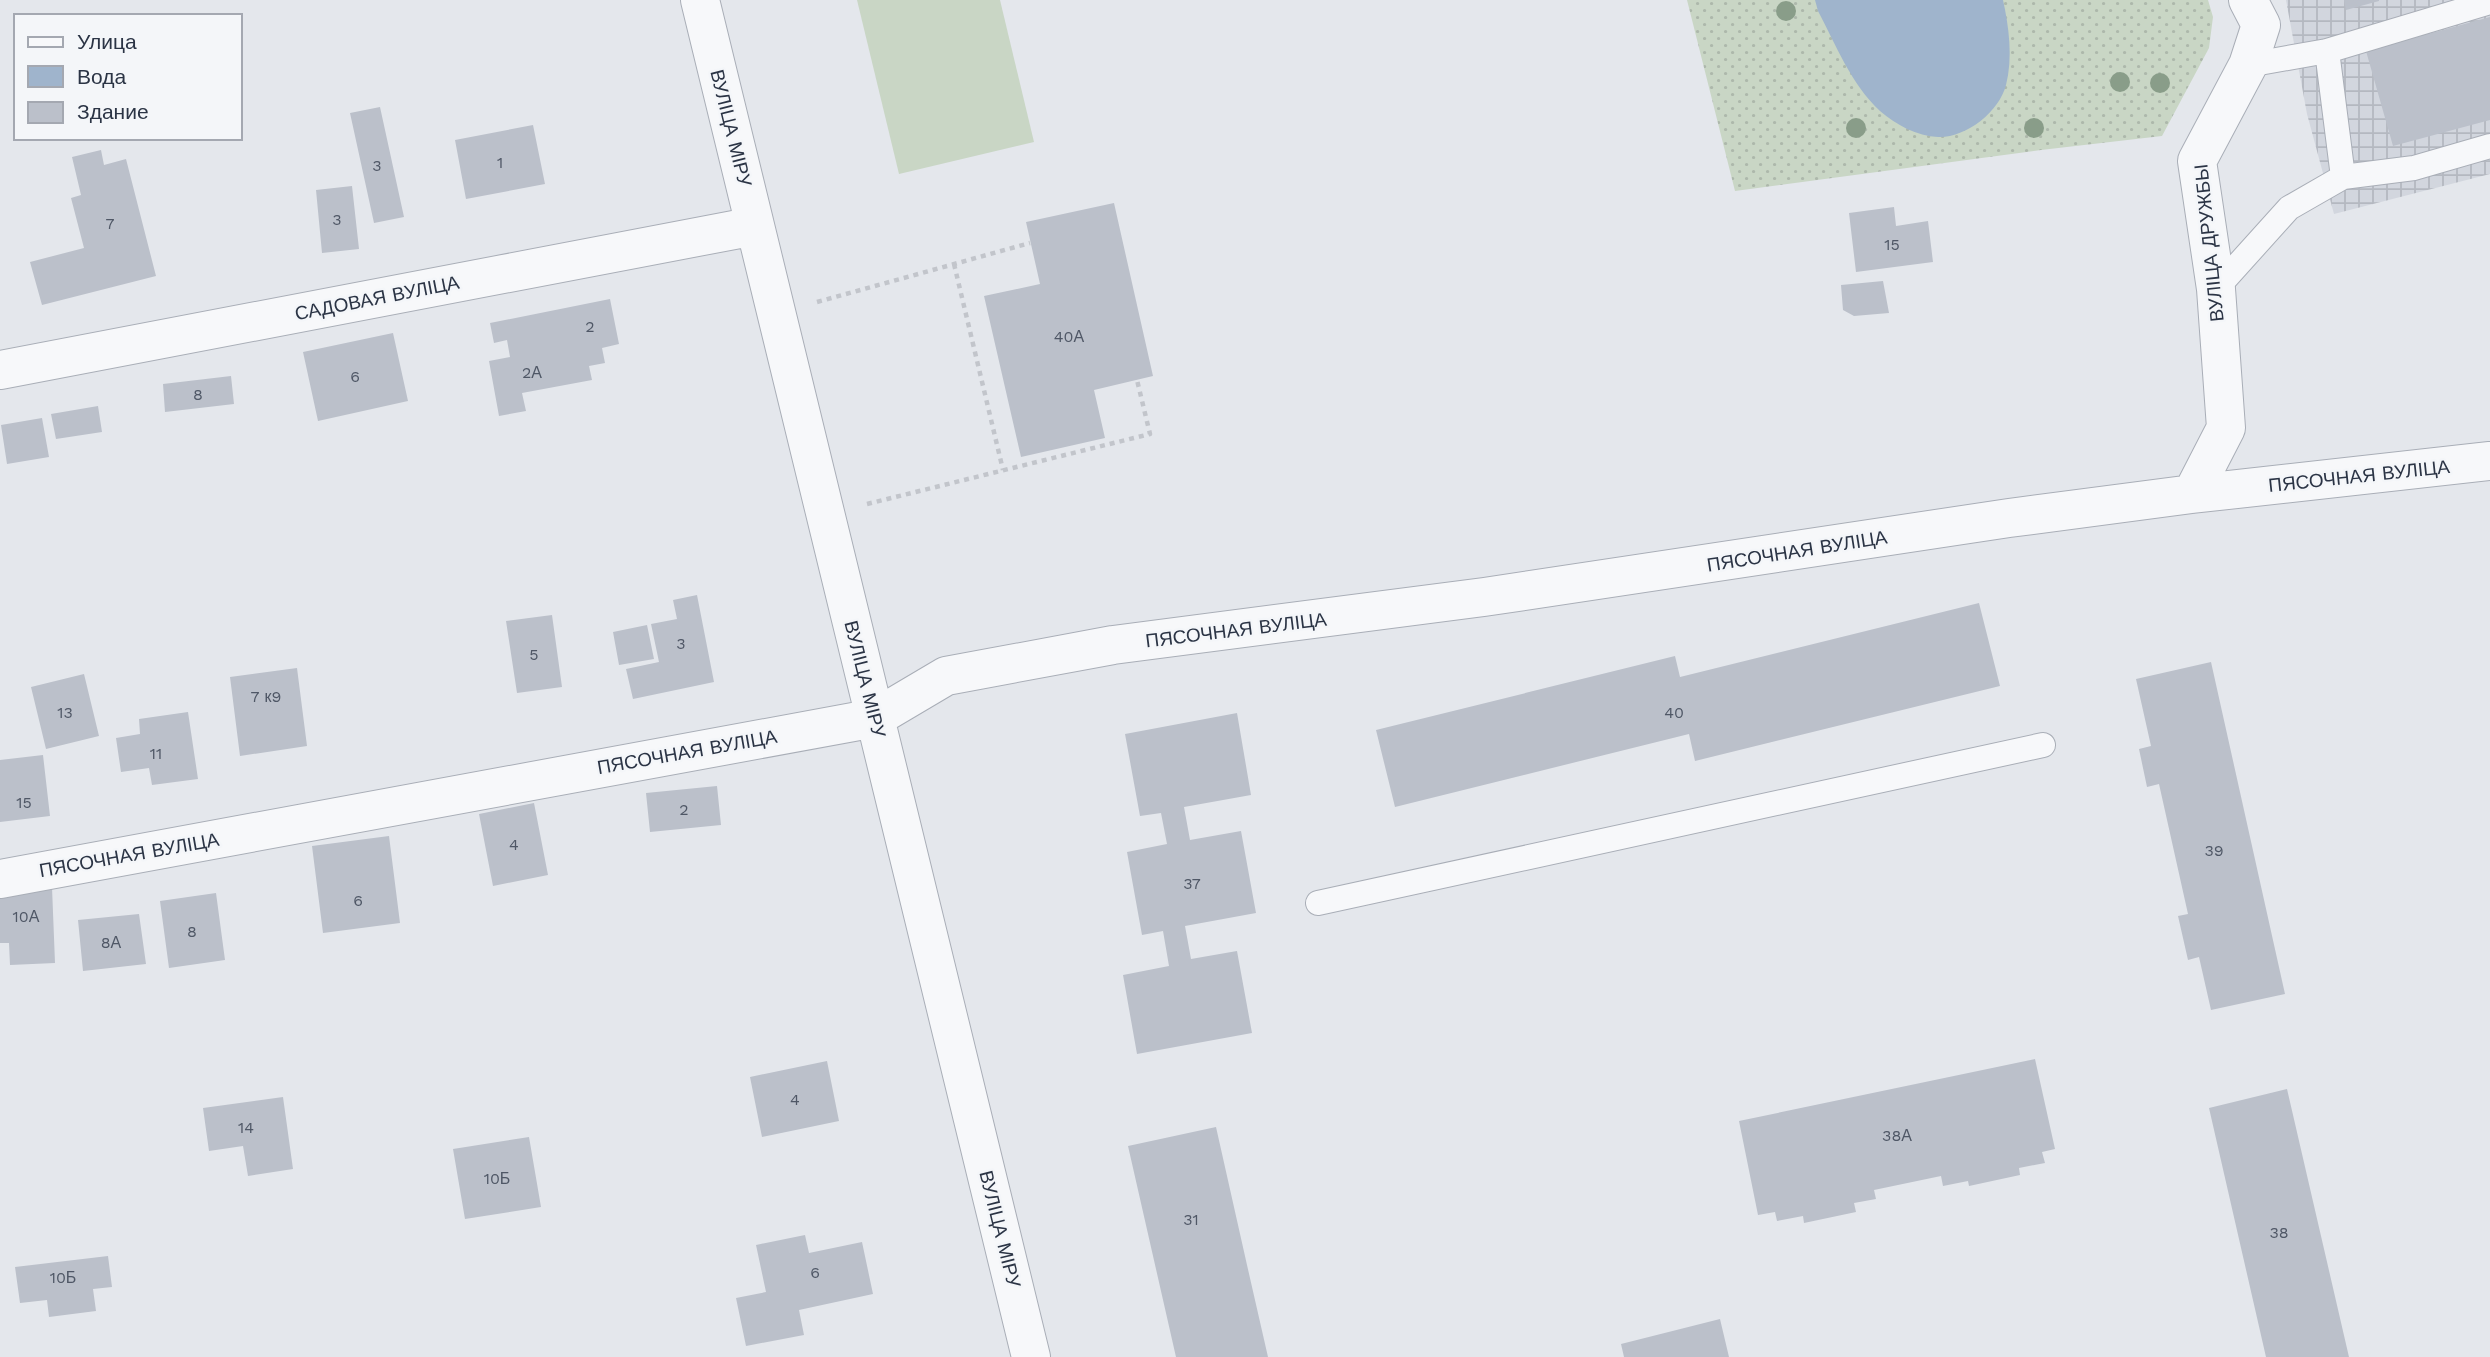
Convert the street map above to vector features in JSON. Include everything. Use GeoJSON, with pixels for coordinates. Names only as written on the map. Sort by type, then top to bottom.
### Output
{"type":"FeatureCollection","features":[{"type":"Feature","properties":{"kind":"street","name":"ВУЛІЦА МІРУ"},"geometry":{"type":"LineString","coordinates":[[701,0],[1031,1357]]}},
{"type":"Feature","properties":{"kind":"street","name":"ВУЛІЦА ДРУЖБЫ"},"geometry":{"type":"LineString","coordinates":[[2192,494],[2226,428],[2216,289],[2197,161],[2248,65],[2259,8]]}},
{"type":"Feature","properties":{"kind":"street","name":"САДОВАЯ ВУЛІЦА"},"geometry":{"type":"LineString","coordinates":[[0,370],[755,226]]}},
{"type":"Feature","properties":{"kind":"street","name":"ПЯСОЧНАЯ ВУЛІЦА"},"geometry":{"type":"LineString","coordinates":[[0,879],[875,718],[946,676],[1113,645],[1484,597],[2009,518],[2192,494],[2490,461]]}},
{"type":"Feature","properties":{"kind":"lane"},"geometry":{"type":"LineString","coordinates":[[2248,65],[2327,51],[2490,2]]}},
{"type":"Feature","properties":{"kind":"lane"},"geometry":{"type":"LineString","coordinates":[[2327,51],[2343,177]]}},
{"type":"Feature","properties":{"kind":"lane"},"geometry":{"type":"LineString","coordinates":[[2216,289],[2289,208],[2343,177],[2414,168],[2490,146]]}},
{"type":"Feature","properties":{"kind":"lane"},"geometry":{"type":"LineString","coordinates":[[1318,903],[2043,745]]}},
{"type":"Feature","properties":{"kind":"path"},"geometry":{"type":"LineString","coordinates":[[776,313],[1030,243]]}},
{"type":"Feature","properties":{"kind":"path"},"geometry":{"type":"LineString","coordinates":[[954,263],[1003,470]]}},
{"type":"Feature","properties":{"kind":"path"},"geometry":{"type":"LineString","coordinates":[[825,514],[1150,435],[1137,380]]}},
{"type":"Feature","properties":{"kind":"path"},"geometry":{"type":"LineString","coordinates":[[1092,441],[1094,448]]}},
{"type":"Feature","properties":{"kind":"shaded area"},"geometry":{"type":"Polygon","coordinates":[[[2286,0],[2490,0],[2490,174],[2334,214],[2307,114],[2286,0]]]}},
{"type":"Feature","properties":{"kind":"green space"},"geometry":{"type":"Polygon","coordinates":[[[857,0],[1000,0],[1034,142],[899,174],[857,0]]]}},
{"type":"Feature","properties":{"kind":"green space"},"geometry":{"type":"Polygon","coordinates":[[[1687,0],[2208,0],[2213,17],[2209,48],[2162,136],[1735,191],[1687,0]]]}},
{"type":"Feature","properties":{"kind":"water"},"geometry":{"type":"Polygon","coordinates":[[[1815,0],[2003,0],[2010,53],[2008,75],[2002,95],[1980,122],[1959,133],[1938,137],[1907,129],[1880,111],[1861,89],[1838,50],[1815,0]]]}},
{"type":"Feature","properties":{"kind":"building"},"geometry":{"type":"Polygon","coordinates":[[[2344,0],[2379,0],[2379,1],[2346,10],[2344,0]]]}},
{"type":"Feature","properties":{"kind":"building"},"geometry":{"type":"Polygon","coordinates":[[[2490,17],[2490,120],[2393,146],[2366,51],[2490,17]]]}},
{"type":"Feature","properties":{"kind":"building"},"geometry":{"type":"Polygon","coordinates":[[[380,107],[404,217],[374,223],[350,113],[380,107]]]}},
{"type":"Feature","properties":{"kind":"building"},"geometry":{"type":"Polygon","coordinates":[[[533,125],[545,184],[466,199],[455,140],[533,125]]]}},
{"type":"Feature","properties":{"kind":"building"},"geometry":{"type":"Polygon","coordinates":[[[101,150],[104,165],[126,159],[156,276],[42,305],[30,262],[84,248],[71,198],[81,195],[72,157],[101,150]]]}},
{"type":"Feature","properties":{"kind":"building"},"geometry":{"type":"Polygon","coordinates":[[[352,186],[359,249],[322,253],[316,190],[352,186]]]}},
{"type":"Feature","properties":{"kind":"building"},"geometry":{"type":"Polygon","coordinates":[[[1114,203],[1153,376],[1094,390],[1105,438],[1021,457],[984,296],[1040,284],[1026,222],[1114,203]]]}},
{"type":"Feature","properties":{"kind":"building"},"geometry":{"type":"Polygon","coordinates":[[[1894,207],[1896,226],[1928,221],[1933,262],[1856,272],[1849,213],[1894,207]]]}},
{"type":"Feature","properties":{"kind":"building"},"geometry":{"type":"Polygon","coordinates":[[[1883,281],[1889,313],[1854,316],[1843,310],[1841,285],[1883,281]]]}},
{"type":"Feature","properties":{"kind":"building"},"geometry":{"type":"Polygon","coordinates":[[[610,299],[619,344],[602,348],[605,363],[589,366],[592,380],[522,393],[526,411],[499,416],[489,361],[510,357],[507,340],[494,343],[490,323],[610,299]]]}},
{"type":"Feature","properties":{"kind":"building"},"geometry":{"type":"Polygon","coordinates":[[[393,333],[408,401],[318,421],[303,352],[393,333]]]}},
{"type":"Feature","properties":{"kind":"building"},"geometry":{"type":"Polygon","coordinates":[[[231,376],[234,404],[165,412],[163,384],[231,376]]]}},
{"type":"Feature","properties":{"kind":"building"},"geometry":{"type":"Polygon","coordinates":[[[98,406],[102,432],[56,439],[51,414],[98,406]]]}},
{"type":"Feature","properties":{"kind":"building"},"geometry":{"type":"Polygon","coordinates":[[[42,418],[49,457],[7,464],[1,425],[42,418]]]}},
{"type":"Feature","properties":{"kind":"building"},"geometry":{"type":"Polygon","coordinates":[[[697,595],[714,682],[633,699],[626,669],[659,662],[651,624],[677,619],[673,600],[697,595]]]}},
{"type":"Feature","properties":{"kind":"building"},"geometry":{"type":"Polygon","coordinates":[[[1979,603],[2000,686],[1695,761],[1689,734],[1395,807],[1376,730],[1675,656],[1680,677],[1979,603]]]}},
{"type":"Feature","properties":{"kind":"building"},"geometry":{"type":"Polygon","coordinates":[[[552,615],[562,687],[517,693],[506,621],[552,615]]]}},
{"type":"Feature","properties":{"kind":"building"},"geometry":{"type":"Polygon","coordinates":[[[647,625],[654,659],[619,665],[613,632],[647,625]]]}},
{"type":"Feature","properties":{"kind":"building"},"geometry":{"type":"Polygon","coordinates":[[[2211,662],[2285,994],[2211,1010],[2199,957],[2188,960],[2178,916],[2188,914],[2159,784],[2147,787],[2139,749],[2151,746],[2136,679],[2211,662]]]}},
{"type":"Feature","properties":{"kind":"building"},"geometry":{"type":"Polygon","coordinates":[[[297,668],[307,746],[240,756],[230,677],[297,668]]]}},
{"type":"Feature","properties":{"kind":"building"},"geometry":{"type":"Polygon","coordinates":[[[84,674],[99,736],[46,749],[31,687],[84,674]]]}},
{"type":"Feature","properties":{"kind":"building"},"geometry":{"type":"Polygon","coordinates":[[[188,712],[198,779],[152,785],[149,768],[121,772],[116,738],[140,734],[139,719],[188,712]]]}},
{"type":"Feature","properties":{"kind":"building"},"geometry":{"type":"Polygon","coordinates":[[[1237,713],[1251,795],[1184,807],[1190,840],[1241,831],[1256,913],[1185,926],[1191,959],[1237,951],[1252,1033],[1137,1054],[1123,975],[1169,966],[1163,931],[1142,935],[1127,852],[1167,844],[1161,813],[1140,816],[1125,734],[1237,713]]]}},
{"type":"Feature","properties":{"kind":"building"},"geometry":{"type":"Polygon","coordinates":[[[43,755],[50,816],[0,822],[0,760],[43,755]]]}},
{"type":"Feature","properties":{"kind":"building"},"geometry":{"type":"Polygon","coordinates":[[[717,786],[721,825],[650,832],[646,793],[717,786]]]}},
{"type":"Feature","properties":{"kind":"building"},"geometry":{"type":"Polygon","coordinates":[[[534,803],[548,875],[493,886],[479,814],[534,803]]]}},
{"type":"Feature","properties":{"kind":"building"},"geometry":{"type":"Polygon","coordinates":[[[389,836],[400,923],[323,933],[312,846],[389,836]]]}},
{"type":"Feature","properties":{"kind":"building"},"geometry":{"type":"Polygon","coordinates":[[[52,887],[55,963],[10,965],[9,943],[0,943],[0,889],[52,887]]]}},
{"type":"Feature","properties":{"kind":"building"},"geometry":{"type":"Polygon","coordinates":[[[216,893],[225,960],[169,968],[160,901],[216,893]]]}},
{"type":"Feature","properties":{"kind":"building"},"geometry":{"type":"Polygon","coordinates":[[[139,914],[146,964],[83,971],[78,920],[139,914]]]}},
{"type":"Feature","properties":{"kind":"building"},"geometry":{"type":"Polygon","coordinates":[[[2035,1059],[2055,1149],[2042,1152],[2045,1163],[2019,1168],[2020,1175],[1969,1186],[1968,1181],[1943,1186],[1941,1176],[1874,1190],[1876,1199],[1854,1203],[1856,1212],[1804,1223],[1803,1216],[1777,1221],[1775,1212],[1758,1215],[1739,1121],[2035,1059]]]}},
{"type":"Feature","properties":{"kind":"building"},"geometry":{"type":"Polygon","coordinates":[[[827,1061],[839,1121],[762,1137],[750,1077],[827,1061]]]}},
{"type":"Feature","properties":{"kind":"building"},"geometry":{"type":"Polygon","coordinates":[[[2287,1089],[2349,1357],[2266,1357],[2209,1108],[2287,1089]]]}},
{"type":"Feature","properties":{"kind":"building"},"geometry":{"type":"Polygon","coordinates":[[[283,1097],[293,1169],[248,1176],[243,1146],[209,1151],[203,1108],[283,1097]]]}},
{"type":"Feature","properties":{"kind":"building"},"geometry":{"type":"Polygon","coordinates":[[[1216,1127],[1268,1357],[1176,1357],[1128,1146],[1216,1127]]]}},
{"type":"Feature","properties":{"kind":"building"},"geometry":{"type":"Polygon","coordinates":[[[529,1137],[541,1207],[465,1219],[453,1149],[529,1137]]]}},
{"type":"Feature","properties":{"kind":"building"},"geometry":{"type":"Polygon","coordinates":[[[805,1235],[809,1253],[862,1242],[873,1294],[799,1310],[804,1335],[746,1346],[736,1298],[766,1292],[756,1245],[805,1235]]]}},
{"type":"Feature","properties":{"kind":"building"},"geometry":{"type":"Polygon","coordinates":[[[108,1256],[112,1287],[93,1289],[96,1311],[49,1317],[47,1300],[20,1303],[15,1267],[108,1256]]]}},
{"type":"Feature","properties":{"kind":"building"},"geometry":{"type":"Polygon","coordinates":[[[1720,1319],[1729,1357],[1624,1357],[1621,1344],[1720,1319]]]}}]}
